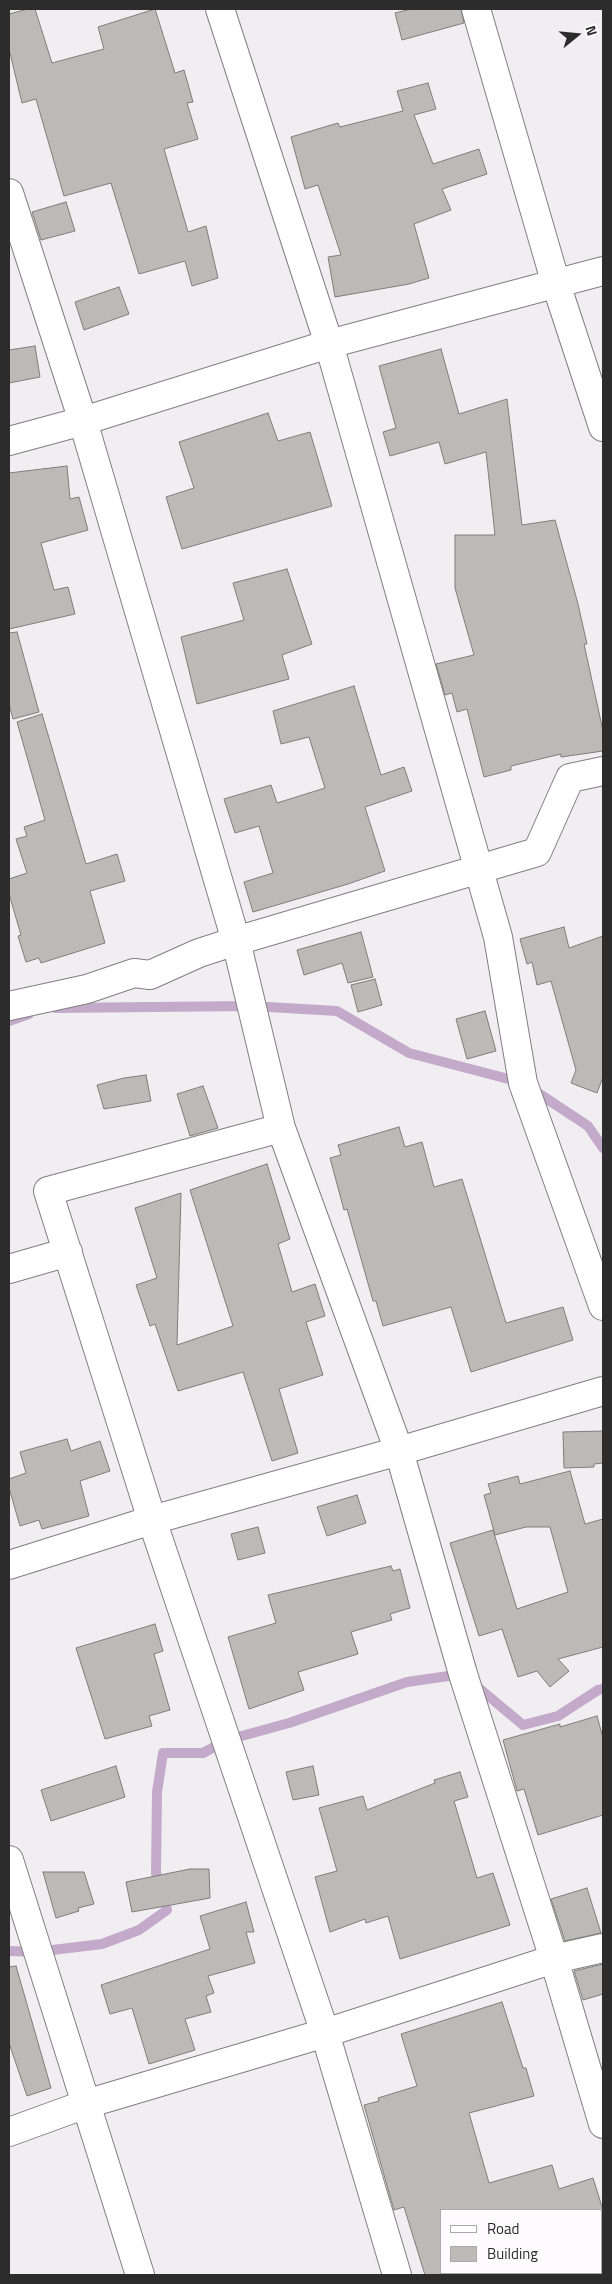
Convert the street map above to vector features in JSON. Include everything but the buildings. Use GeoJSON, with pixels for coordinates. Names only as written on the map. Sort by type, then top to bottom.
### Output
{"type":"FeatureCollection","features":[{"type":"Feature","properties":{"kind":"street"},"geometry":{"type":"LineString","coordinates":[[220,9],[329,344],[498,937],[524,1083],[603,1306]]}},
{"type":"Feature","properties":{"kind":"street"},"geometry":{"type":"LineString","coordinates":[[476,9],[556,284],[603,427]]}},
{"type":"Feature","properties":{"kind":"street"},"geometry":{"type":"LineString","coordinates":[[9,193],[83,421],[236,941],[281,1128],[399,1452],[463,1674],[554,1958],[603,2124]]}},
{"type":"Feature","properties":{"kind":"street"},"geometry":{"type":"LineString","coordinates":[[9,441],[83,421],[329,344],[603,271]]}},
{"type":"Feature","properties":{"kind":"street"},"geometry":{"type":"LineString","coordinates":[[9,1006],[87,989],[134,973],[150,975],[199,953],[236,941],[537,852],[570,778],[603,771]]}},
{"type":"Feature","properties":{"kind":"street"},"geometry":{"type":"LineString","coordinates":[[281,1128],[48,1191],[152,1520],[325,2033],[397,2275]]}},
{"type":"Feature","properties":{"kind":"street"},"geometry":{"type":"LineString","coordinates":[[9,1269],[68,1252]]}},
{"type":"Feature","properties":{"kind":"street"},"geometry":{"type":"LineString","coordinates":[[9,1565],[152,1520],[399,1452],[603,1391]]}},
{"type":"Feature","properties":{"kind":"street"},"geometry":{"type":"LineString","coordinates":[[9,1860],[140,2275]]}},
{"type":"Feature","properties":{"kind":"street"},"geometry":{"type":"LineString","coordinates":[[9,2132],[86,2104],[325,2033],[554,1958],[603,1948]]}},
{"type":"Feature","properties":{"kind":"waterway"},"geometry":{"type":"LineString","coordinates":[[55,1008],[251,1006],[337,1011],[409,1053],[520,1082]]}},
{"type":"Feature","properties":{"kind":"waterway"},"geometry":{"type":"LineString","coordinates":[[9,1021],[29,1014]]}},
{"type":"Feature","properties":{"kind":"waterway"},"geometry":{"type":"LineString","coordinates":[[532,1089],[588,1126],[603,1148]]}},
{"type":"Feature","properties":{"kind":"waterway"},"geometry":{"type":"LineString","coordinates":[[9,1951],[36,1952],[102,1944],[139,1930],[167,1910],[156,1873],[157,1792],[163,1753],[203,1753],[227,1740],[289,1723],[407,1682],[462,1674]]}},
{"type":"Feature","properties":{"kind":"waterway"},"geometry":{"type":"LineString","coordinates":[[474,1684],[523,1725],[558,1716],[598,1690],[603,1689]]}}]}
